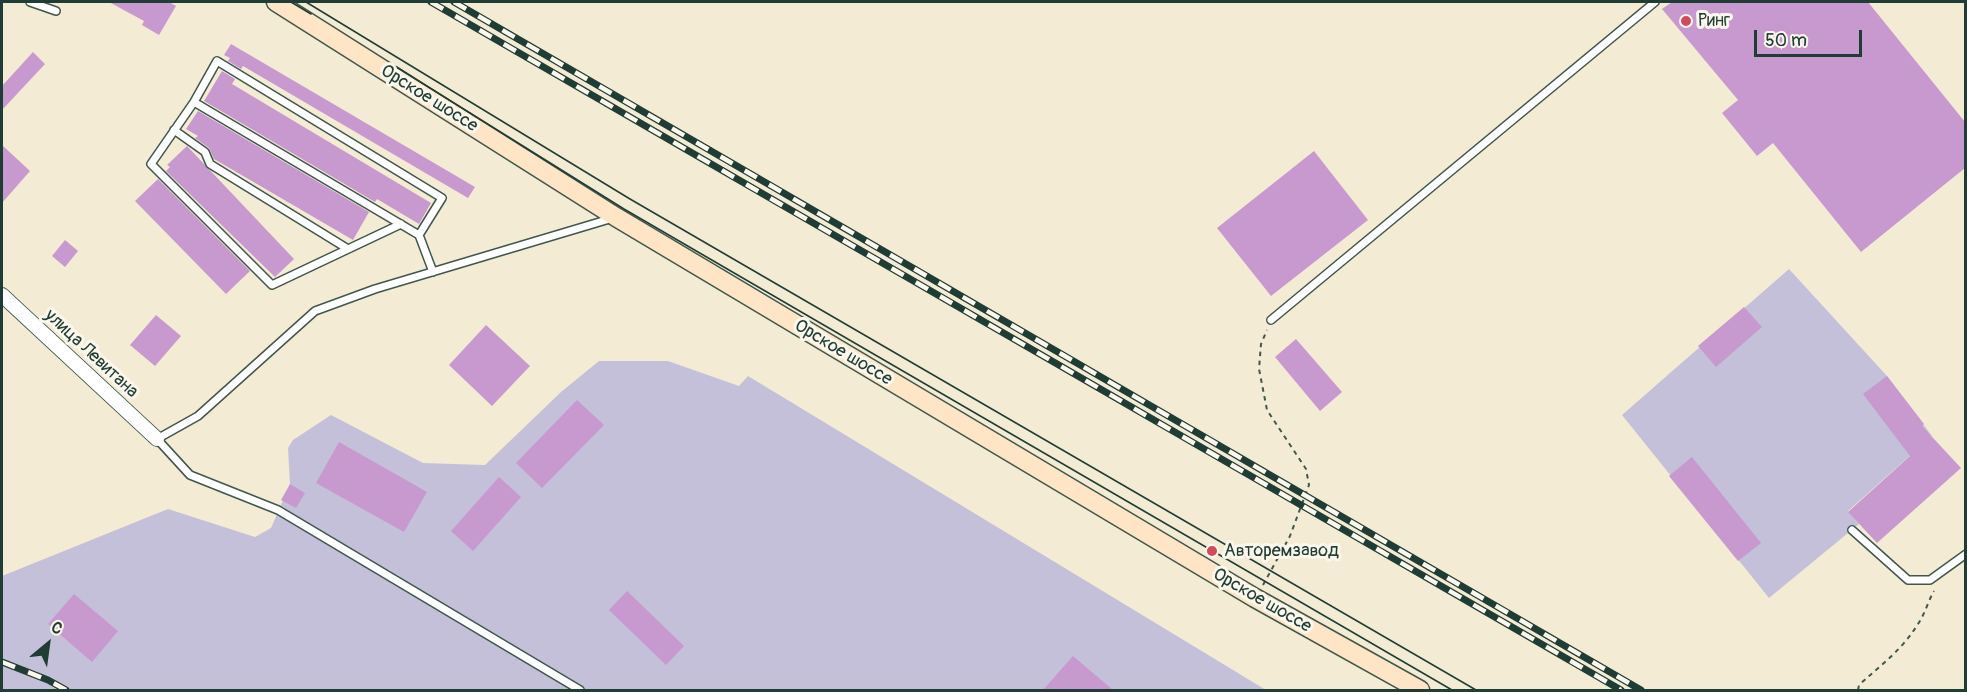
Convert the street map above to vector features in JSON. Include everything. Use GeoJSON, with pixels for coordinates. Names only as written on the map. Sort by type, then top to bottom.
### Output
{"type":"FeatureCollection","features":[{"type":"Feature","properties":{"kind":"street","name":"Орское шоссе"},"geometry":{"type":"LineString","coordinates":[[276,2],[616,217],[1256,598],[1420,690]]}},
{"type":"Feature","properties":{"kind":"street","name":"улица Левитана"},"geometry":{"type":"LineString","coordinates":[[2,296],[157,439]]}},
{"type":"Feature","properties":{"kind":"lane"},"geometry":{"type":"LineString","coordinates":[[30,2],[56,11]]}},
{"type":"Feature","properties":{"kind":"lane"},"geometry":{"type":"LineString","coordinates":[[1271,320],[1655,2]]}},
{"type":"Feature","properties":{"kind":"lane"},"geometry":{"type":"LineString","coordinates":[[401,224],[272,285],[151,164],[194,102],[217,61],[442,198],[419,235]]}},
{"type":"Feature","properties":{"kind":"lane"},"geometry":{"type":"LineString","coordinates":[[194,102],[419,235],[433,272]]}},
{"type":"Feature","properties":{"kind":"lane"},"geometry":{"type":"LineString","coordinates":[[174,130],[205,152],[210,164],[348,249]]}},
{"type":"Feature","properties":{"kind":"lane"},"geometry":{"type":"LineString","coordinates":[[580,690],[278,510],[190,475],[157,439],[198,416],[315,311],[375,289],[616,217]]}},
{"type":"Feature","properties":{"kind":"lane"},"geometry":{"type":"LineString","coordinates":[[1852,530],[1908,580],[1930,580],[1965,554]]}},
{"type":"Feature","properties":{"kind":"path"},"geometry":{"type":"LineString","coordinates":[[1256,598],[1290,536],[1309,485],[1306,469],[1267,410],[1259,369],[1261,344],[1271,320]]}},
{"type":"Feature","properties":{"kind":"path"},"geometry":{"type":"LineString","coordinates":[[1858,690],[1859,685],[1893,657],[1920,622],[1938,585],[1939,574]]}},
{"type":"Feature","properties":{"kind":"shaded area"},"geometry":{"type":"Polygon","coordinates":[[[1789,269],[1887,376],[1932,436],[1848,511],[1859,524],[1769,598],[1622,415],[1789,269]]]}},
{"type":"Feature","properties":{"kind":"shaded area"},"geometry":{"type":"Polygon","coordinates":[[[599,361],[668,361],[739,386],[748,376],[1266,690],[2,690],[2,576],[168,509],[255,537],[271,528],[290,484],[288,448],[293,440],[331,415],[423,463],[485,465],[561,392],[599,361]]]}},
{"type":"Feature","properties":{"kind":"building"},"geometry":{"type":"Polygon","coordinates":[[[109,2],[169,2],[176,6],[159,35],[142,25],[144,21],[109,2]]]}},
{"type":"Feature","properties":{"kind":"building"},"geometry":{"type":"Polygon","coordinates":[[[1672,2],[1868,2],[1965,122],[1965,168],[1861,252],[1773,143],[1757,156],[1722,113],[1738,100],[1662,9],[1672,2]]]}},
{"type":"Feature","properties":{"kind":"building"},"geometry":{"type":"Polygon","coordinates":[[[231,44],[475,187],[468,198],[243,66],[241,69],[228,61],[230,58],[224,55],[231,44]]]}},
{"type":"Feature","properties":{"kind":"building"},"geometry":{"type":"Polygon","coordinates":[[[33,52],[45,64],[2,110],[2,86],[33,52]]]}},
{"type":"Feature","properties":{"kind":"building"},"geometry":{"type":"Polygon","coordinates":[[[222,71],[235,79],[232,84],[431,203],[419,224],[377,199],[375,202],[204,101],[222,71]]]}},
{"type":"Feature","properties":{"kind":"building"},"geometry":{"type":"Polygon","coordinates":[[[198,111],[369,212],[353,240],[214,159],[209,148],[195,138],[198,136],[186,129],[198,111]]]}},
{"type":"Feature","properties":{"kind":"building"},"geometry":{"type":"Polygon","coordinates":[[[2,145],[30,171],[2,203],[2,145]]]}},
{"type":"Feature","properties":{"kind":"building"},"geometry":{"type":"Polygon","coordinates":[[[187,146],[294,259],[275,277],[166,171],[170,167],[167,165],[187,146]]]}},
{"type":"Feature","properties":{"kind":"building"},"geometry":{"type":"Polygon","coordinates":[[[1314,151],[1368,220],[1271,296],[1217,228],[1314,151]]]}},
{"type":"Feature","properties":{"kind":"building"},"geometry":{"type":"Polygon","coordinates":[[[158,179],[250,271],[226,294],[135,201],[158,179]]]}},
{"type":"Feature","properties":{"kind":"building"},"geometry":{"type":"Polygon","coordinates":[[[65,240],[78,251],[65,267],[52,256],[65,240]]]}},
{"type":"Feature","properties":{"kind":"building"},"geometry":{"type":"Polygon","coordinates":[[[1744,307],[1762,327],[1716,367],[1698,346],[1744,307]]]}},
{"type":"Feature","properties":{"kind":"building"},"geometry":{"type":"Polygon","coordinates":[[[156,315],[181,336],[155,366],[130,345],[156,315]]]}},
{"type":"Feature","properties":{"kind":"building"},"geometry":{"type":"Polygon","coordinates":[[[486,325],[530,366],[492,406],[449,365],[486,325]]]}},
{"type":"Feature","properties":{"kind":"building"},"geometry":{"type":"Polygon","coordinates":[[[1296,339],[1342,392],[1320,411],[1275,357],[1296,339]]]}},
{"type":"Feature","properties":{"kind":"building"},"geometry":{"type":"Polygon","coordinates":[[[1887,376],[1924,424],[1922,426],[1961,468],[1877,543],[1848,512],[1910,456],[1863,394],[1887,376]]]}},
{"type":"Feature","properties":{"kind":"building"},"geometry":{"type":"Polygon","coordinates":[[[577,400],[604,425],[542,488],[516,463],[577,400]]]}},
{"type":"Feature","properties":{"kind":"building"},"geometry":{"type":"Polygon","coordinates":[[[339,442],[427,492],[404,532],[316,483],[339,442]]]}},
{"type":"Feature","properties":{"kind":"building"},"geometry":{"type":"Polygon","coordinates":[[[1692,457],[1761,543],[1738,561],[1669,476],[1692,457]]]}},
{"type":"Feature","properties":{"kind":"building"},"geometry":{"type":"Polygon","coordinates":[[[499,477],[521,497],[473,551],[451,531],[499,477]]]}},
{"type":"Feature","properties":{"kind":"building"},"geometry":{"type":"Polygon","coordinates":[[[290,484],[305,493],[296,508],[281,500],[290,484]]]}},
{"type":"Feature","properties":{"kind":"building"},"geometry":{"type":"Polygon","coordinates":[[[627,591],[684,646],[666,665],[609,610],[627,591]]]}},
{"type":"Feature","properties":{"kind":"building"},"geometry":{"type":"Polygon","coordinates":[[[74,594],[118,631],[92,662],[48,624],[74,594]]]}},
{"type":"Feature","properties":{"kind":"building"},"geometry":{"type":"Polygon","coordinates":[[[1073,656],[1113,690],[1043,690],[1073,656]]]}},
{"type":"Feature","properties":{"kind":"tram line"},"geometry":{"type":"LineString","coordinates":[[291,2],[311,14]]}},
{"type":"Feature","properties":{"kind":"tram line"},"geometry":{"type":"LineString","coordinates":[[306,2],[630,199],[1476,690]]}},
{"type":"Feature","properties":{"kind":"tram line"},"geometry":{"type":"LineString","coordinates":[[393,65],[624,209],[1452,690]]}},
{"type":"Feature","properties":{"kind":"railway"},"geometry":{"type":"LineString","coordinates":[[431,2],[1621,690]]}},
{"type":"Feature","properties":{"kind":"railway"},"geometry":{"type":"LineString","coordinates":[[454,2],[1641,690]]}},
{"type":"Feature","properties":{"kind":"railway"},"geometry":{"type":"LineString","coordinates":[[2,662],[48,680],[66,690]]}},
{"type":"Feature","properties":{"kind":"place","name":"Ринг"},"geometry":{"type":"Point","coordinates":[1686,21]}},
{"type":"Feature","properties":{"kind":"place","name":"Авторемзавод"},"geometry":{"type":"Point","coordinates":[1212,551]}}]}
